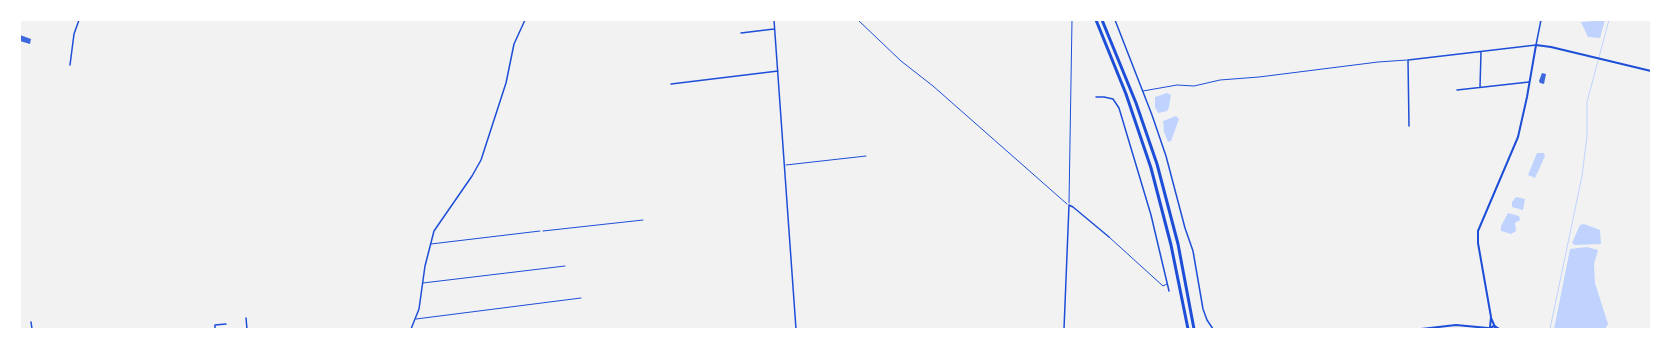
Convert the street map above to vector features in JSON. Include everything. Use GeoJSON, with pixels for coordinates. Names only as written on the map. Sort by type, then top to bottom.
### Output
{"type":"FeatureCollection","features":[{"type":"Feature","properties":{"kind":"highway"},"geometry":{"type":"LineString","coordinates":[[1096,20],[1126,94],[1151,168],[1171,245],[1188,329]]}},
{"type":"Feature","properties":{"kind":"highway"},"geometry":{"type":"LineString","coordinates":[[1102,20],[1136,103],[1159,172],[1178,244],[1194,329]]}},
{"type":"Feature","properties":{"kind":"main road"},"geometry":{"type":"LineString","coordinates":[[1489,328],[1495,326],[1499,329]]}},
{"type":"Feature","properties":{"kind":"street"},"geometry":{"type":"LineString","coordinates":[[70,64],[74,34],[79,20]]}},
{"type":"Feature","properties":{"kind":"street"},"geometry":{"type":"LineString","coordinates":[[411,329],[416,319],[425,266],[434,231],[472,176],[481,160],[506,83],[514,44],[525,20]]}},
{"type":"Feature","properties":{"kind":"street"},"geometry":{"type":"LineString","coordinates":[[774,20],[796,329]]}},
{"type":"Feature","properties":{"kind":"street"},"geometry":{"type":"LineString","coordinates":[[1115,20],[1172,176],[1185,228],[1193,251],[1203,310],[1206,320],[1213,329]]}},
{"type":"Feature","properties":{"kind":"street"},"geometry":{"type":"LineString","coordinates":[[1495,326],[1491,317],[1478,243],[1478,231],[1518,137],[1530,82],[1540,20]]}},
{"type":"Feature","properties":{"kind":"street"},"geometry":{"type":"LineString","coordinates":[[741,33],[774,29]]}},
{"type":"Feature","properties":{"kind":"street"},"geometry":{"type":"LineString","coordinates":[[1409,126],[1408,60],[1544,45],[1651,70]]}},
{"type":"Feature","properties":{"kind":"street"},"geometry":{"type":"LineString","coordinates":[[1480,87],[1482,52]]}},
{"type":"Feature","properties":{"kind":"street"},"geometry":{"type":"LineString","coordinates":[[671,84],[778,70]]}},
{"type":"Feature","properties":{"kind":"street"},"geometry":{"type":"LineString","coordinates":[[1457,90],[1530,82]]}},
{"type":"Feature","properties":{"kind":"street"},"geometry":{"type":"LineString","coordinates":[[1096,97],[1104,96],[1113,99],[1119,108],[1151,215],[1169,291]]}},
{"type":"Feature","properties":{"kind":"street"},"geometry":{"type":"LineString","coordinates":[[1064,329],[1069,206],[1073,207],[1109,237]]}},
{"type":"Feature","properties":{"kind":"street"},"geometry":{"type":"LineString","coordinates":[[1421,329],[1456,325],[1489,328],[1491,317]]}},
{"type":"Feature","properties":{"kind":"street"},"geometry":{"type":"LineString","coordinates":[[246,318],[247,329]]}},
{"type":"Feature","properties":{"kind":"street"},"geometry":{"type":"LineString","coordinates":[[31,322],[32,329]]}},
{"type":"Feature","properties":{"kind":"street"},"geometry":{"type":"LineString","coordinates":[[215,329],[215,325],[226,324]]}},
{"type":"Feature","properties":{"kind":"lane"},"geometry":{"type":"LineString","coordinates":[[1142,91],[1177,85],[1194,86],[1220,80],[1408,60]]}},
{"type":"Feature","properties":{"kind":"lane"},"geometry":{"type":"LineString","coordinates":[[784,166],[866,156]]}},
{"type":"Feature","properties":{"kind":"lane"},"geometry":{"type":"LineString","coordinates":[[430,244],[540,231]]}},
{"type":"Feature","properties":{"kind":"lane"},"geometry":{"type":"LineString","coordinates":[[1109,237],[1163,286],[1168,284]]}},
{"type":"Feature","properties":{"kind":"lane"},"geometry":{"type":"LineString","coordinates":[[423,283],[565,266]]}},
{"type":"Feature","properties":{"kind":"lane"},"geometry":{"type":"LineString","coordinates":[[416,319],[581,298]]}},
{"type":"Feature","properties":{"kind":"path"},"geometry":{"type":"LineString","coordinates":[[858,20],[901,61],[933,86],[1069,206]]}},
{"type":"Feature","properties":{"kind":"path"},"geometry":{"type":"LineString","coordinates":[[1069,206],[1072,20]]}},
{"type":"Feature","properties":{"kind":"path"},"geometry":{"type":"LineString","coordinates":[[540,231],[643,220]]}},
{"type":"Feature","properties":{"kind":"water"},"geometry":{"type":"Polygon","coordinates":[[[1605,20],[1600,38],[1588,37],[1581,22],[1605,20]]]}},
{"type":"Feature","properties":{"kind":"water"},"geometry":{"type":"Polygon","coordinates":[[[1167,93],[1171,95],[1169,107],[1167,111],[1158,113],[1155,107],[1155,97],[1167,93]]]}},
{"type":"Feature","properties":{"kind":"water"},"geometry":{"type":"Polygon","coordinates":[[[1176,116],[1179,119],[1171,141],[1168,142],[1163,129],[1163,121],[1176,116]]]}},
{"type":"Feature","properties":{"kind":"water"},"geometry":{"type":"Polygon","coordinates":[[[1537,153],[1544,153],[1545,156],[1535,178],[1528,175],[1537,153]]]}},
{"type":"Feature","properties":{"kind":"water"},"geometry":{"type":"Polygon","coordinates":[[[1516,197],[1525,199],[1523,210],[1512,207],[1512,202],[1516,197]]]}},
{"type":"Feature","properties":{"kind":"water"},"geometry":{"type":"Polygon","coordinates":[[[1508,213],[1519,216],[1520,220],[1515,223],[1516,231],[1511,234],[1501,231],[1501,226],[1508,213]]]}},
{"type":"Feature","properties":{"kind":"water"},"geometry":{"type":"Polygon","coordinates":[[[1584,224],[1600,230],[1601,244],[1575,245],[1572,243],[1580,225],[1584,224]]]}},
{"type":"Feature","properties":{"kind":"water"},"geometry":{"type":"Polygon","coordinates":[[[1587,247],[1598,250],[1594,264],[1595,283],[1608,324],[1605,329],[1554,329],[1570,249],[1587,247]]]}},
{"type":"Feature","properties":{"kind":"building"},"geometry":{"type":"Polygon","coordinates":[[[20,35],[31,39],[30,44],[20,41],[20,35]]]}},
{"type":"Feature","properties":{"kind":"building"},"geometry":{"type":"Polygon","coordinates":[[[1542,73],[1546,74],[1544,84],[1540,83],[1539,81],[1542,73]]]}},
{"type":"Feature","properties":{"kind":"waterway"},"geometry":{"type":"LineString","coordinates":[[1550,329],[1582,176],[1587,136],[1587,102],[1609,20]]}}]}
